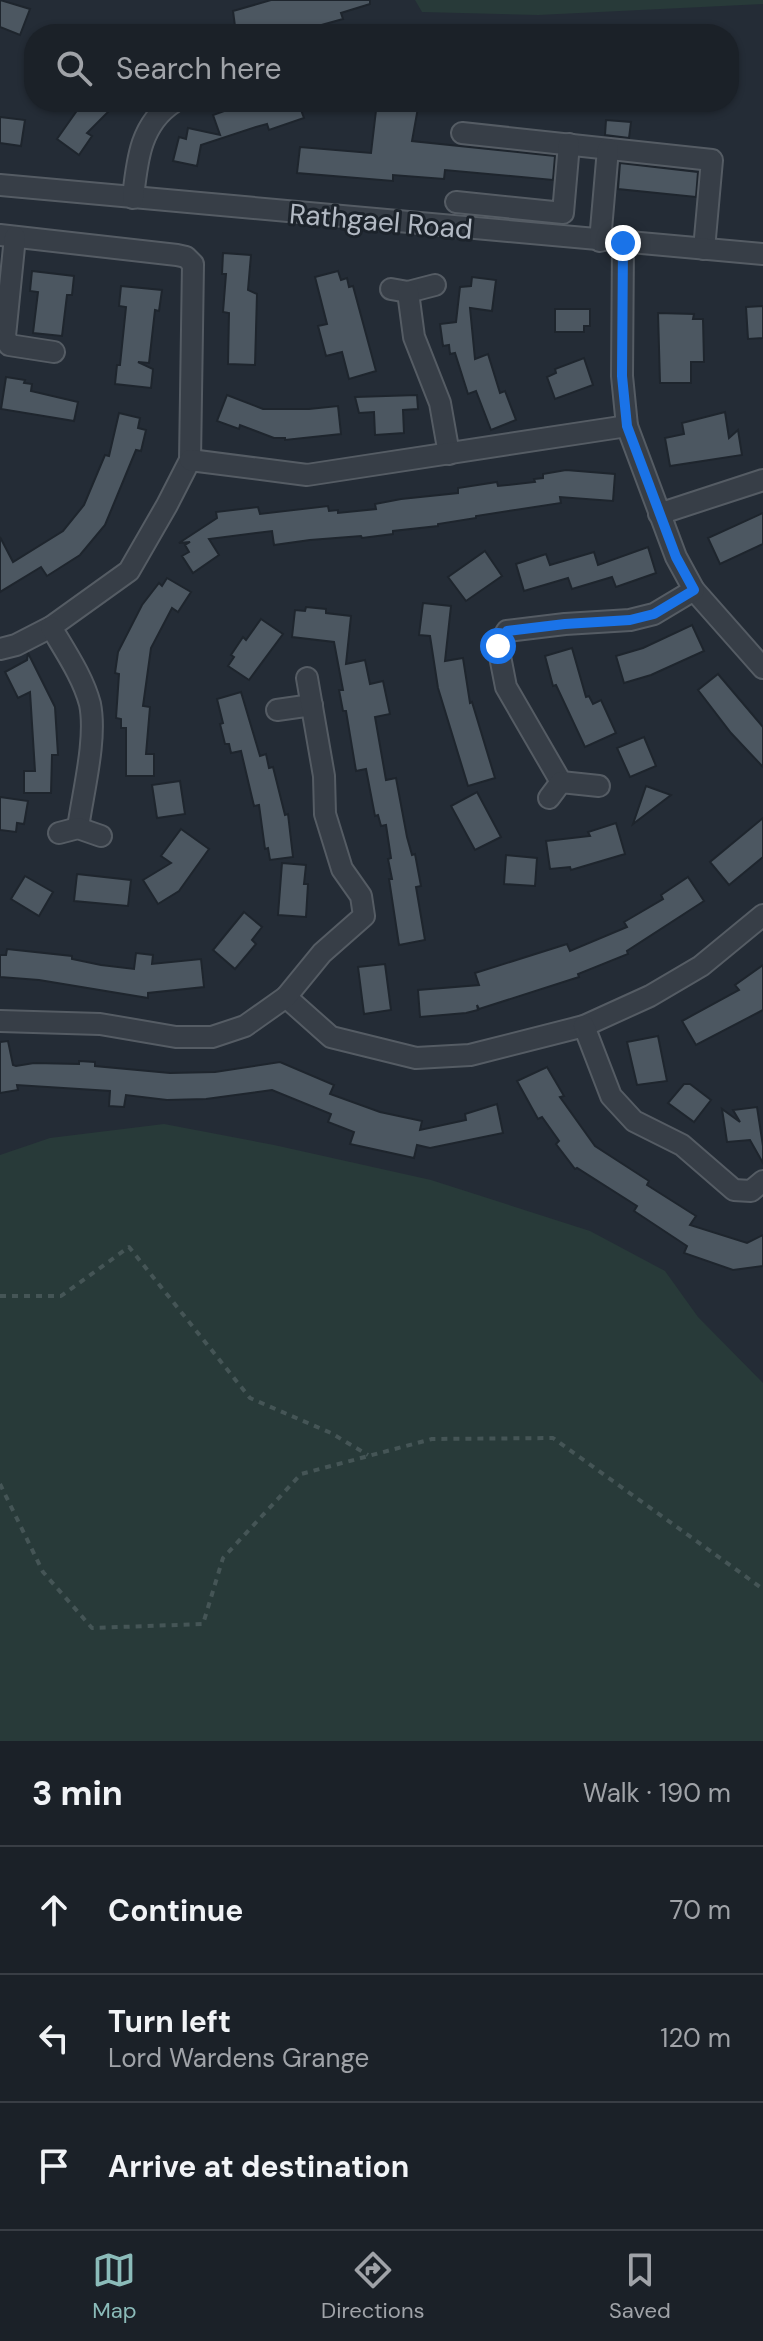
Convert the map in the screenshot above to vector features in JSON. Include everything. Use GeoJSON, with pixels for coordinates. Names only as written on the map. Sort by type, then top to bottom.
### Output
{"type":"FeatureCollection","features":[{"type":"Feature","properties":{"kind":"street"},"geometry":{"type":"LineString","coordinates":[[133,198],[142,141],[162,112]]}},
{"type":"Feature","properties":{"kind":"street"},"geometry":{"type":"LineString","coordinates":[[462,133],[712,160],[704,249]]}},
{"type":"Feature","properties":{"kind":"street"},"geometry":{"type":"LineString","coordinates":[[456,202],[563,213],[569,144]]}},
{"type":"Feature","properties":{"kind":"street"},"geometry":{"type":"LineString","coordinates":[[600,241],[608,149]]}},
{"type":"Feature","properties":{"kind":"street","name":"Rathgael Road"},"geometry":{"type":"LineString","coordinates":[[0,185],[763,254]]}},
{"type":"Feature","properties":{"kind":"street"},"geometry":{"type":"LineString","coordinates":[[0,649],[16,645],[51,627],[129,571],[190,460],[193,264],[186,257],[177,255],[7,236],[4,351],[54,352]]}},
{"type":"Feature","properties":{"kind":"street"},"geometry":{"type":"LineString","coordinates":[[623,243],[622,376],[627,426],[676,557],[694,590],[763,668]]}},
{"type":"Feature","properties":{"kind":"street"},"geometry":{"type":"LineString","coordinates":[[435,285],[399,290],[440,403],[449,454]]}},
{"type":"Feature","properties":{"kind":"street"},"geometry":{"type":"LineString","coordinates":[[190,460],[307,475],[627,426]]}},
{"type":"Feature","properties":{"kind":"street"},"geometry":{"type":"LineString","coordinates":[[659,514],[763,480]]}},
{"type":"Feature","properties":{"kind":"street"},"geometry":{"type":"LineString","coordinates":[[599,786],[555,790],[506,687],[498,646],[507,631],[630,620],[654,614],[694,590]]}},
{"type":"Feature","properties":{"kind":"street"},"geometry":{"type":"LineString","coordinates":[[51,627],[85,688],[91,708],[90,743],[68,830],[101,836]]}},
{"type":"Feature","properties":{"kind":"street"},"geometry":{"type":"LineString","coordinates":[[0,1021],[100,1024],[176,1037],[212,1037],[245,1026],[286,997],[322,953],[364,916],[361,896],[342,869],[325,814],[324,776],[307,678]]}},
{"type":"Feature","properties":{"kind":"street"},"geometry":{"type":"LineString","coordinates":[[277,710],[312,705]]}},
{"type":"Feature","properties":{"kind":"street"},"geometry":{"type":"LineString","coordinates":[[286,997],[331,1037],[416,1058],[470,1055],[584,1026],[650,996],[701,966],[763,915]]}},
{"type":"Feature","properties":{"kind":"street"},"geometry":{"type":"LineString","coordinates":[[584,1026],[611,1096],[634,1121],[682,1145],[734,1190],[751,1191],[763,1181]]}},
{"type":"Feature","properties":{"kind":"path"},"geometry":{"type":"LineString","coordinates":[[0,1296],[61,1296],[129,1247],[250,1398],[331,1433],[369,1456]]}},
{"type":"Feature","properties":{"kind":"path"},"geometry":{"type":"LineString","coordinates":[[0,1484],[43,1572],[92,1628],[203,1624],[223,1558],[301,1474],[432,1439],[553,1438],[763,1589]]}},
{"type":"Feature","properties":{"kind":"shaded area"},"geometry":{"type":"Polygon","coordinates":[[[415,0],[763,0],[763,4],[538,15],[422,12],[415,0]]]}},
{"type":"Feature","properties":{"kind":"shaded area"},"geometry":{"type":"Polygon","coordinates":[[[164,1124],[431,1180],[590,1231],[665,1271],[698,1317],[763,1383],[763,1741],[0,1741],[0,1155],[50,1138],[164,1124]]]}},
{"type":"Feature","properties":{"kind":"building"},"geometry":{"type":"Polygon","coordinates":[[[0,0],[30,9],[20,35],[0,27],[0,0]]]}},
{"type":"Feature","properties":{"kind":"building"},"geometry":{"type":"Polygon","coordinates":[[[271,0],[370,0],[370,4],[341,13],[343,19],[325,24],[235,24],[233,11],[271,0]]]}},
{"type":"Feature","properties":{"kind":"building"},"geometry":{"type":"Polygon","coordinates":[[[76,112],[108,112],[87,133],[92,136],[79,155],[57,139],[76,112]]]}},
{"type":"Feature","properties":{"kind":"building"},"geometry":{"type":"Polygon","coordinates":[[[221,112],[302,112],[304,118],[269,130],[267,124],[201,145],[197,166],[173,161],[179,137],[186,139],[188,128],[220,135],[213,115],[221,112]]]}},
{"type":"Feature","properties":{"kind":"building"},"geometry":{"type":"Polygon","coordinates":[[[376,112],[417,112],[412,141],[555,156],[553,180],[445,170],[444,179],[393,175],[393,181],[297,173],[300,147],[371,153],[376,112]]]}},
{"type":"Feature","properties":{"kind":"building"},"geometry":{"type":"Polygon","coordinates":[[[0,117],[25,120],[21,146],[0,143],[0,117]]]}},
{"type":"Feature","properties":{"kind":"building"},"geometry":{"type":"Polygon","coordinates":[[[606,120],[631,122],[629,138],[605,135],[606,120]]]}},
{"type":"Feature","properties":{"kind":"building"},"geometry":{"type":"Polygon","coordinates":[[[620,163],[698,172],[696,197],[618,189],[620,163]]]}},
{"type":"Feature","properties":{"kind":"building"},"geometry":{"type":"Polygon","coordinates":[[[223,253],[251,255],[248,290],[257,294],[255,365],[228,364],[229,313],[223,312],[226,274],[222,274],[223,253]]]}},
{"type":"Feature","properties":{"kind":"building"},"geometry":{"type":"Polygon","coordinates":[[[32,271],[74,276],[72,295],[67,295],[62,336],[33,333],[38,292],[30,291],[32,271]]]}},
{"type":"Feature","properties":{"kind":"building"},"geometry":{"type":"Polygon","coordinates":[[[338,271],[341,280],[347,278],[349,287],[353,286],[376,371],[349,379],[342,352],[326,356],[318,326],[327,324],[315,277],[338,271]]]}},
{"type":"Feature","properties":{"kind":"building"},"geometry":{"type":"Polygon","coordinates":[[[472,277],[496,280],[492,311],[470,308],[475,359],[488,354],[500,393],[505,391],[516,420],[491,430],[476,391],[468,394],[455,353],[450,354],[449,345],[443,346],[440,324],[456,322],[460,287],[471,286],[472,277]]]}},
{"type":"Feature","properties":{"kind":"building"},"geometry":{"type":"Polygon","coordinates":[[[121,286],[162,290],[159,311],[155,310],[149,363],[138,362],[153,369],[151,388],[115,384],[126,307],[119,306],[121,286]]]}},
{"type":"Feature","properties":{"kind":"building"},"geometry":{"type":"Polygon","coordinates":[[[763,306],[763,338],[748,339],[746,307],[763,306]]]}},
{"type":"Feature","properties":{"kind":"building"},"geometry":{"type":"Polygon","coordinates":[[[555,309],[590,309],[590,326],[584,326],[584,332],[555,332],[555,309]]]}},
{"type":"Feature","properties":{"kind":"building"},"geometry":{"type":"Polygon","coordinates":[[[658,313],[694,314],[693,319],[703,319],[704,362],[691,362],[691,383],[660,383],[658,313]]]}},
{"type":"Feature","properties":{"kind":"building"},"geometry":{"type":"Polygon","coordinates":[[[584,358],[593,385],[555,399],[547,377],[556,373],[555,369],[584,358]]]}},
{"type":"Feature","properties":{"kind":"building"},"geometry":{"type":"Polygon","coordinates":[[[6,377],[25,380],[24,383],[32,384],[31,391],[78,402],[74,421],[1,409],[6,377]]]}},
{"type":"Feature","properties":{"kind":"building"},"geometry":{"type":"Polygon","coordinates":[[[227,395],[263,409],[338,406],[341,434],[285,440],[240,425],[239,429],[217,421],[227,395]]]}},
{"type":"Feature","properties":{"kind":"building"},"geometry":{"type":"Polygon","coordinates":[[[417,395],[418,409],[403,410],[404,433],[375,435],[374,412],[359,413],[355,397],[417,395]]]}},
{"type":"Feature","properties":{"kind":"building"},"geometry":{"type":"Polygon","coordinates":[[[725,412],[729,438],[738,430],[742,455],[670,466],[665,438],[684,434],[682,423],[725,412]]]}},
{"type":"Feature","properties":{"kind":"building"},"geometry":{"type":"Polygon","coordinates":[[[119,413],[140,418],[138,428],[146,430],[141,451],[136,450],[105,525],[80,555],[47,576],[41,567],[0,592],[0,537],[13,562],[63,531],[84,505],[105,455],[109,456],[119,413]]]}},
{"type":"Feature","properties":{"kind":"building"},"geometry":{"type":"Polygon","coordinates":[[[566,470],[615,474],[613,501],[560,497],[561,503],[362,538],[274,545],[272,531],[209,539],[219,555],[193,573],[182,556],[189,552],[185,545],[190,542],[179,543],[217,518],[216,512],[258,507],[260,514],[328,506],[329,511],[338,510],[338,513],[376,509],[375,504],[458,493],[458,488],[497,482],[498,486],[535,482],[534,479],[543,478],[543,474],[566,470]]]}},
{"type":"Feature","properties":{"kind":"building"},"geometry":{"type":"Polygon","coordinates":[[[763,513],[763,544],[720,564],[708,538],[763,513]]]}},
{"type":"Feature","properties":{"kind":"building"},"geometry":{"type":"Polygon","coordinates":[[[648,547],[656,573],[616,587],[612,577],[572,589],[568,578],[524,591],[516,564],[546,554],[550,565],[594,552],[598,565],[648,547]]]}},
{"type":"Feature","properties":{"kind":"building"},"geometry":{"type":"Polygon","coordinates":[[[485,551],[502,576],[466,601],[448,577],[485,551]]]}},
{"type":"Feature","properties":{"kind":"building"},"geometry":{"type":"Polygon","coordinates":[[[167,578],[191,592],[178,612],[172,608],[151,648],[143,706],[150,707],[146,754],[154,754],[154,776],[126,776],[126,728],[121,728],[121,719],[116,718],[118,652],[142,605],[159,583],[162,586],[167,578]]]}},
{"type":"Feature","properties":{"kind":"building"},"geometry":{"type":"Polygon","coordinates":[[[423,603],[451,606],[445,661],[463,658],[470,703],[495,778],[468,786],[438,688],[430,636],[419,635],[423,603]]]}},
{"type":"Feature","properties":{"kind":"building"},"geometry":{"type":"Polygon","coordinates":[[[306,607],[351,616],[346,664],[365,660],[370,684],[383,681],[390,714],[375,717],[386,780],[396,778],[407,837],[412,855],[415,854],[421,886],[416,887],[425,940],[399,945],[389,879],[392,879],[388,859],[391,858],[386,825],[381,826],[378,815],[375,816],[366,769],[356,771],[346,711],[343,711],[339,690],[343,690],[334,642],[292,637],[295,610],[305,611],[306,607]]]}},
{"type":"Feature","properties":{"kind":"building"},"geometry":{"type":"Polygon","coordinates":[[[261,619],[283,634],[249,680],[228,666],[243,637],[246,640],[261,619]]]}},
{"type":"Feature","properties":{"kind":"building"},"geometry":{"type":"Polygon","coordinates":[[[692,625],[704,651],[651,675],[624,683],[616,656],[643,648],[692,625]]]}},
{"type":"Feature","properties":{"kind":"building"},"geometry":{"type":"Polygon","coordinates":[[[572,648],[586,697],[589,696],[593,704],[601,700],[616,733],[585,747],[556,685],[553,686],[545,656],[572,648]]]}},
{"type":"Feature","properties":{"kind":"building"},"geometry":{"type":"Polygon","coordinates":[[[28,653],[55,707],[58,755],[52,755],[51,793],[24,793],[24,771],[35,771],[30,692],[18,698],[5,672],[27,660],[28,653]]]}},
{"type":"Feature","properties":{"kind":"building"},"geometry":{"type":"Polygon","coordinates":[[[718,674],[763,727],[763,767],[731,733],[698,690],[718,674]]]}},
{"type":"Feature","properties":{"kind":"building"},"geometry":{"type":"Polygon","coordinates":[[[241,692],[260,756],[266,754],[269,768],[273,767],[285,815],[288,814],[293,857],[270,860],[268,848],[265,849],[259,805],[254,806],[241,751],[231,753],[229,744],[225,744],[217,699],[241,692]]]}},
{"type":"Feature","properties":{"kind":"building"},"geometry":{"type":"Polygon","coordinates":[[[644,737],[656,766],[630,777],[617,748],[644,737]]]}},
{"type":"Feature","properties":{"kind":"building"},"geometry":{"type":"Polygon","coordinates":[[[180,781],[185,814],[157,818],[152,785],[180,781]]]}},
{"type":"Feature","properties":{"kind":"building"},"geometry":{"type":"Polygon","coordinates":[[[646,786],[671,795],[633,824],[646,786]]]}},
{"type":"Feature","properties":{"kind":"building"},"geometry":{"type":"Polygon","coordinates":[[[477,792],[501,837],[475,850],[451,806],[477,792]]]}},
{"type":"Feature","properties":{"kind":"building"},"geometry":{"type":"Polygon","coordinates":[[[0,797],[28,801],[24,824],[17,823],[16,832],[0,830],[0,797]]]}},
{"type":"Feature","properties":{"kind":"building"},"geometry":{"type":"Polygon","coordinates":[[[763,818],[763,857],[729,885],[710,862],[763,818]]]}},
{"type":"Feature","properties":{"kind":"building"},"geometry":{"type":"Polygon","coordinates":[[[616,823],[625,854],[571,870],[570,867],[550,869],[546,841],[590,836],[588,832],[616,823]]]}},
{"type":"Feature","properties":{"kind":"building"},"geometry":{"type":"Polygon","coordinates":[[[181,829],[209,849],[179,891],[158,904],[143,880],[171,863],[161,856],[181,829]]]}},
{"type":"Feature","properties":{"kind":"building"},"geometry":{"type":"Polygon","coordinates":[[[506,855],[537,858],[535,886],[504,884],[506,855]]]}},
{"type":"Feature","properties":{"kind":"building"},"geometry":{"type":"Polygon","coordinates":[[[282,863],[306,865],[306,917],[278,915],[282,863]]]}},
{"type":"Feature","properties":{"kind":"building"},"geometry":{"type":"Polygon","coordinates":[[[77,874],[131,880],[128,906],[74,901],[77,874]]]}},
{"type":"Feature","properties":{"kind":"building"},"geometry":{"type":"Polygon","coordinates":[[[25,876],[53,892],[39,916],[11,899],[25,876]]]}},
{"type":"Feature","properties":{"kind":"building"},"geometry":{"type":"Polygon","coordinates":[[[688,877],[704,901],[627,951],[628,954],[578,974],[579,977],[479,1009],[477,1005],[478,1010],[420,1017],[418,990],[479,985],[475,973],[567,944],[570,951],[627,927],[624,922],[663,899],[661,895],[688,877]]]}},
{"type":"Feature","properties":{"kind":"building"},"geometry":{"type":"Polygon","coordinates":[[[244,912],[262,927],[252,940],[256,944],[235,969],[213,950],[244,912]]]}},
{"type":"Feature","properties":{"kind":"building"},"geometry":{"type":"Polygon","coordinates":[[[7,949],[72,956],[72,959],[134,969],[136,953],[153,955],[152,964],[201,959],[204,987],[148,993],[148,998],[39,980],[0,977],[0,955],[6,955],[7,949]]]}},
{"type":"Feature","properties":{"kind":"building"},"geometry":{"type":"Polygon","coordinates":[[[385,964],[391,1010],[364,1014],[358,967],[385,964]]]}},
{"type":"Feature","properties":{"kind":"building"},"geometry":{"type":"Polygon","coordinates":[[[763,965],[763,1010],[696,1045],[682,1021],[739,990],[735,985],[763,965]]]}},
{"type":"Feature","properties":{"kind":"building"},"geometry":{"type":"Polygon","coordinates":[[[658,1036],[667,1081],[637,1085],[627,1042],[658,1036]]]}},
{"type":"Feature","properties":{"kind":"building"},"geometry":{"type":"Polygon","coordinates":[[[8,1041],[13,1065],[16,1066],[34,1063],[79,1064],[79,1061],[95,1062],[95,1066],[170,1073],[215,1072],[280,1062],[334,1085],[330,1094],[380,1112],[422,1121],[420,1130],[466,1120],[465,1114],[497,1104],[503,1133],[430,1148],[417,1145],[414,1158],[350,1144],[354,1132],[328,1122],[331,1114],[272,1090],[206,1099],[167,1100],[126,1095],[124,1107],[109,1106],[110,1091],[17,1085],[18,1090],[0,1093],[0,1042],[8,1041]]]}},
{"type":"Feature","properties":{"kind":"building"},"geometry":{"type":"Polygon","coordinates":[[[547,1067],[564,1096],[560,1097],[595,1146],[649,1181],[647,1185],[696,1216],[690,1225],[747,1243],[763,1235],[763,1266],[733,1270],[684,1253],[687,1246],[634,1211],[637,1206],[575,1169],[556,1144],[559,1141],[542,1117],[538,1119],[517,1081],[547,1067]]]}},
{"type":"Feature","properties":{"kind":"building"},"geometry":{"type":"Polygon","coordinates":[[[684,1084],[690,1084],[711,1100],[694,1122],[668,1103],[684,1084]]]}},
{"type":"Feature","properties":{"kind":"building"},"geometry":{"type":"Polygon","coordinates":[[[757,1107],[763,1163],[750,1140],[727,1142],[722,1109],[740,1122],[733,1110],[757,1107]]]}},
{"type":"Feature","properties":{"kind":"route"},"geometry":{"type":"LineString","coordinates":[[498,646],[507,631],[630,620],[654,614],[694,590],[676,557],[627,426],[622,376],[623,243]]}}]}
